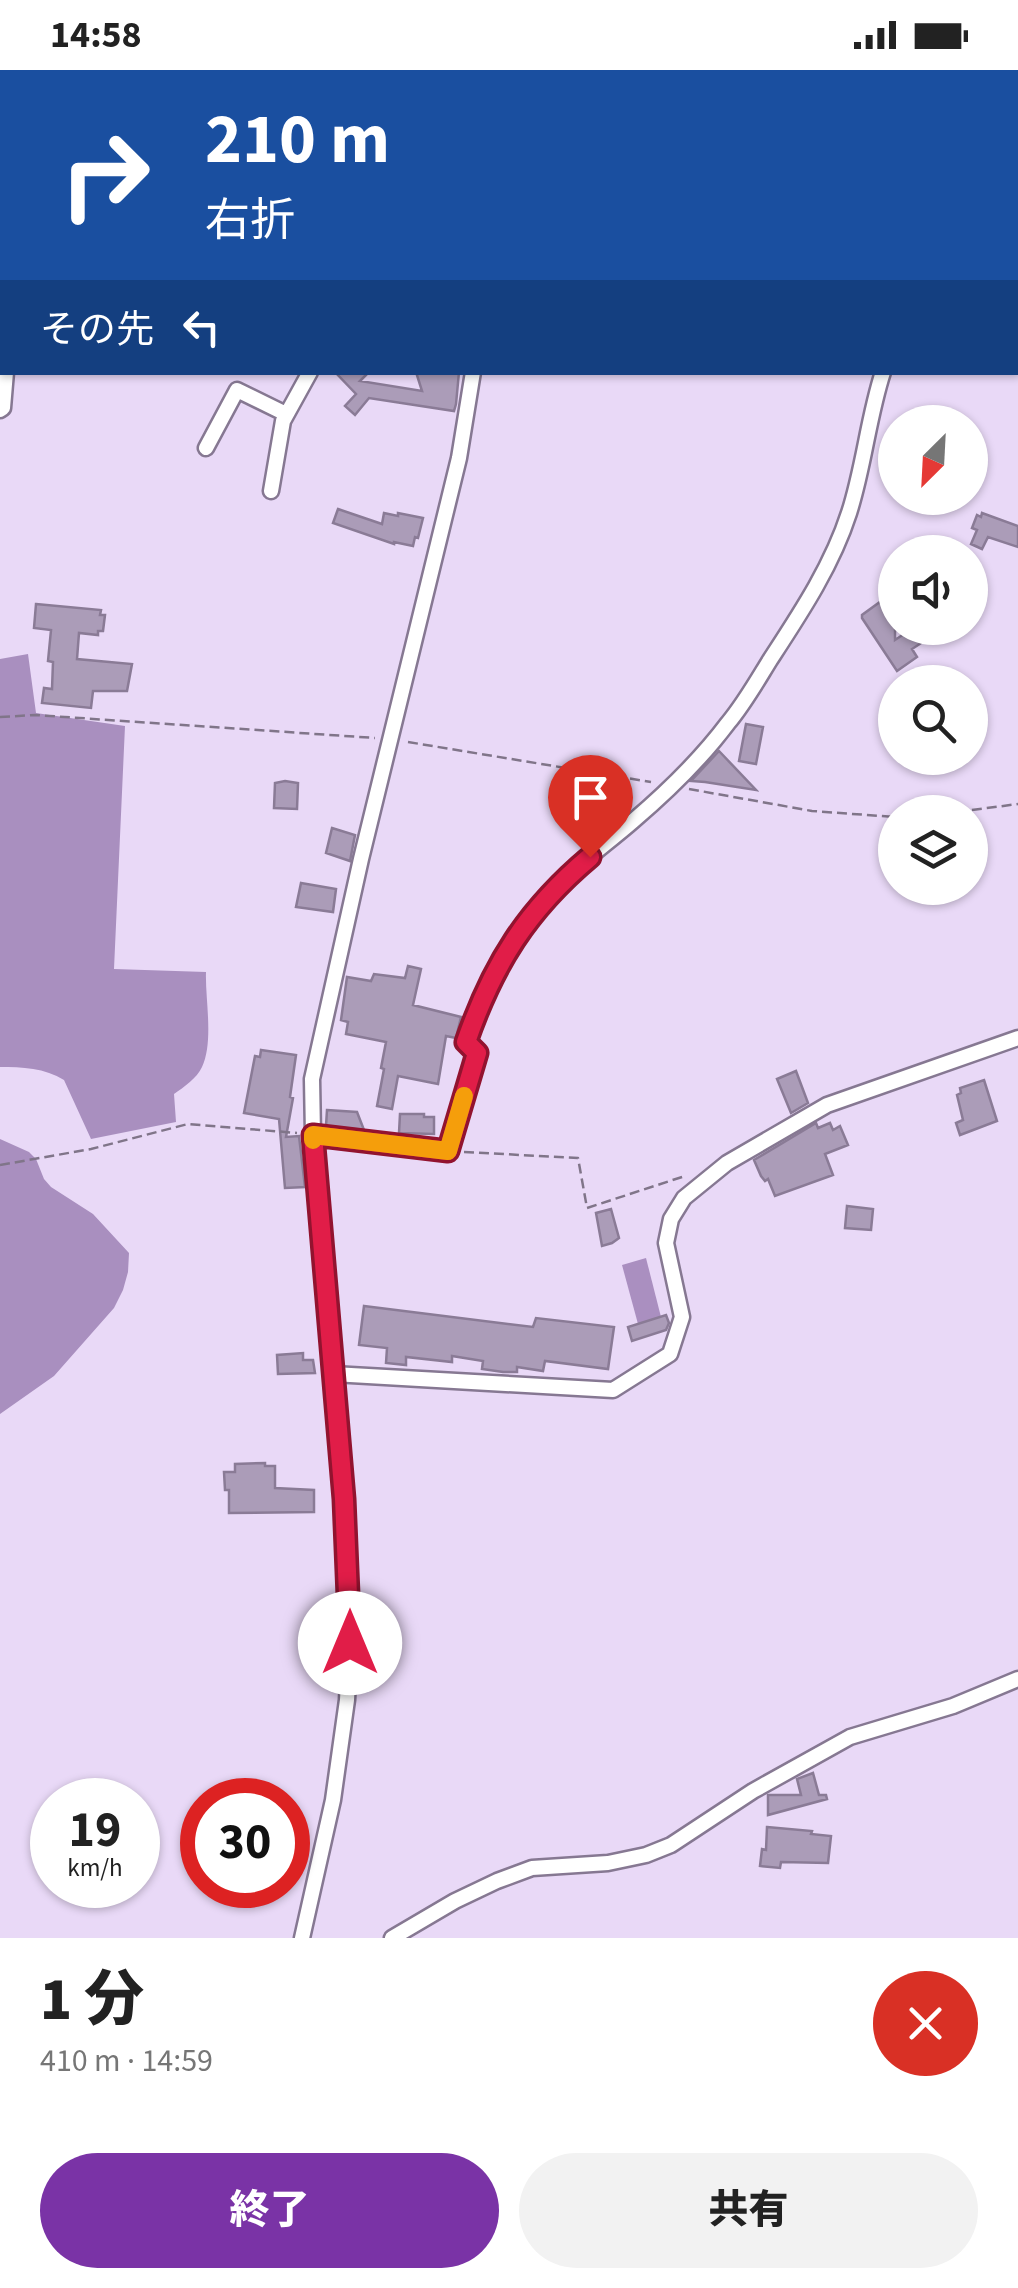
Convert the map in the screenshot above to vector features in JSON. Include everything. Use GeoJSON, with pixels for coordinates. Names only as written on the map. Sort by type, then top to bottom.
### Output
{"type":"FeatureCollection","features":[{"type":"Feature","properties":{"kind":"street"},"geometry":{"type":"LineString","coordinates":[[0,410],[6,375]]}},
{"type":"Feature","properties":{"kind":"street"},"geometry":{"type":"LineString","coordinates":[[271,491],[286,414],[308,375]]}},
{"type":"Feature","properties":{"kind":"street"},"geometry":{"type":"LineString","coordinates":[[302,1938],[333,1800],[347,1700],[350,1643],[348,1561],[313,1135],[312,1079],[459,458],[473,375]]}},
{"type":"Feature","properties":{"kind":"street"},"geometry":{"type":"LineString","coordinates":[[313,1135],[448,1151],[477,1053],[466,1042],[482,996],[505,954],[562,881],[672,785],[738,711],[804,609],[834,550],[854,498],[882,375]]}},
{"type":"Feature","properties":{"kind":"street"},"geometry":{"type":"LineString","coordinates":[[206,448],[237,390],[286,414]]}},
{"type":"Feature","properties":{"kind":"street"},"geometry":{"type":"LineString","coordinates":[[333,1374],[613,1390],[670,1354],[682,1317],[666,1242],[671,1219],[684,1198],[727,1162],[827,1106],[1018,1038]]}},
{"type":"Feature","properties":{"kind":"street"},"geometry":{"type":"LineString","coordinates":[[392,1938],[497,1880],[532,1868],[594,1864],[646,1855],[850,1737],[953,1706],[1018,1679]]}},
{"type":"Feature","properties":{"kind":"path"},"geometry":{"type":"LineString","coordinates":[[0,717],[36,715],[390,739],[812,811],[878,815]]}},
{"type":"Feature","properties":{"kind":"path"},"geometry":{"type":"LineString","coordinates":[[988,808],[1018,804]]}},
{"type":"Feature","properties":{"kind":"path"},"geometry":{"type":"LineString","coordinates":[[0,1165],[91,1149],[188,1124],[313,1135]]}},
{"type":"Feature","properties":{"kind":"path"},"geometry":{"type":"LineString","coordinates":[[448,1151],[578,1158],[587,1208],[692,1174]]}},
{"type":"Feature","properties":{"kind":"shaded area"},"geometry":{"type":"Polygon","coordinates":[[[28,654],[36,713],[125,726],[114,969],[206,972],[206,1057],[197,1075],[174,1094],[176,1122],[91,1139],[64,1080],[41,1071],[0,1067],[0,659],[28,654]]]}},
{"type":"Feature","properties":{"kind":"shaded area"},"geometry":{"type":"Polygon","coordinates":[[[0,1139],[29,1152],[51,1187],[93,1214],[129,1253],[128,1272],[114,1308],[54,1376],[0,1414],[0,1139]]]}},
{"type":"Feature","properties":{"kind":"shaded area"},"geometry":{"type":"Polygon","coordinates":[[[646,1258],[661,1317],[638,1324],[622,1265],[646,1258]]]}},
{"type":"Feature","properties":{"kind":"building"},"geometry":{"type":"Polygon","coordinates":[[[338,375],[366,375],[360,381],[422,391],[417,375],[459,375],[454,411],[369,398],[355,415],[345,406],[356,394],[338,375]]]}},
{"type":"Feature","properties":{"kind":"building"},"geometry":{"type":"Polygon","coordinates":[[[338,509],[382,524],[384,513],[423,518],[413,546],[394,544],[333,523],[338,509]]]}},
{"type":"Feature","properties":{"kind":"building"},"geometry":{"type":"Polygon","coordinates":[[[977,515],[988,515],[1018,526],[1018,547],[988,535],[975,535],[977,530],[972,528],[977,515]]]}},
{"type":"Feature","properties":{"kind":"building"},"geometry":{"type":"Polygon","coordinates":[[[878,603],[878,642],[862,618],[878,603]]]}},
{"type":"Feature","properties":{"kind":"building"},"geometry":{"type":"Polygon","coordinates":[[[36,604],[101,610],[100,615],[105,615],[103,631],[98,631],[98,635],[79,633],[77,659],[132,664],[127,691],[93,691],[91,708],[42,703],[44,688],[52,689],[53,662],[48,661],[51,630],[34,628],[36,604]]]}},
{"type":"Feature","properties":{"kind":"building"},"geometry":{"type":"Polygon","coordinates":[[[880,645],[918,645],[912,649],[917,657],[906,665],[893,665],[880,645]]]}},
{"type":"Feature","properties":{"kind":"building"},"geometry":{"type":"Polygon","coordinates":[[[746,724],[763,727],[756,764],[739,761],[746,724]]]}},
{"type":"Feature","properties":{"kind":"building"},"geometry":{"type":"Polygon","coordinates":[[[719,751],[756,790],[691,781],[719,751]]]}},
{"type":"Feature","properties":{"kind":"building"},"geometry":{"type":"Polygon","coordinates":[[[275,783],[298,783],[297,809],[274,808],[275,783]]]}},
{"type":"Feature","properties":{"kind":"building"},"geometry":{"type":"Polygon","coordinates":[[[332,828],[355,835],[350,861],[326,853],[332,828]]]}},
{"type":"Feature","properties":{"kind":"building"},"geometry":{"type":"Polygon","coordinates":[[[301,883],[336,889],[333,912],[296,907],[301,883]]]}},
{"type":"Feature","properties":{"kind":"building"},"geometry":{"type":"Polygon","coordinates":[[[408,966],[421,969],[413,1005],[461,1017],[456,1038],[446,1036],[438,1084],[398,1076],[392,1109],[377,1106],[386,1042],[346,1034],[348,1022],[341,1020],[347,977],[371,981],[374,974],[405,978],[408,966]]]}},
{"type":"Feature","properties":{"kind":"building"},"geometry":{"type":"Polygon","coordinates":[[[261,1050],[296,1055],[286,1137],[299,1136],[305,1187],[285,1188],[279,1119],[244,1113],[255,1056],[260,1057],[261,1050]]]}},
{"type":"Feature","properties":{"kind":"building"},"geometry":{"type":"Polygon","coordinates":[[[796,1071],[808,1103],[791,1113],[777,1079],[796,1071]]]}},
{"type":"Feature","properties":{"kind":"building"},"geometry":{"type":"Polygon","coordinates":[[[984,1080],[997,1121],[960,1135],[956,1123],[963,1120],[957,1095],[960,1088],[984,1080]]]}},
{"type":"Feature","properties":{"kind":"building"},"geometry":{"type":"Polygon","coordinates":[[[327,1110],[357,1112],[364,1130],[326,1126],[327,1110]]]}},
{"type":"Feature","properties":{"kind":"building"},"geometry":{"type":"Polygon","coordinates":[[[400,1114],[434,1117],[434,1134],[399,1133],[400,1114]]]}},
{"type":"Feature","properties":{"kind":"building"},"geometry":{"type":"Polygon","coordinates":[[[816,1123],[818,1128],[830,1123],[833,1130],[840,1126],[848,1145],[825,1154],[833,1175],[775,1196],[754,1160],[816,1123]]]}},
{"type":"Feature","properties":{"kind":"building"},"geometry":{"type":"Polygon","coordinates":[[[847,1206],[873,1209],[871,1230],[845,1228],[847,1206]]]}},
{"type":"Feature","properties":{"kind":"building"},"geometry":{"type":"Polygon","coordinates":[[[611,1209],[619,1238],[602,1246],[596,1213],[611,1209]]]}},
{"type":"Feature","properties":{"kind":"building"},"geometry":{"type":"Polygon","coordinates":[[[364,1306],[533,1327],[536,1318],[614,1327],[608,1369],[545,1361],[543,1371],[517,1367],[517,1372],[503,1372],[482,1369],[483,1361],[452,1356],[452,1362],[406,1357],[406,1365],[386,1363],[387,1348],[359,1345],[364,1306]]]}},
{"type":"Feature","properties":{"kind":"building"},"geometry":{"type":"Polygon","coordinates":[[[666,1315],[666,1330],[632,1341],[628,1327],[666,1315]]]}},
{"type":"Feature","properties":{"kind":"building"},"geometry":{"type":"Polygon","coordinates":[[[303,1353],[303,1360],[313,1360],[315,1373],[278,1374],[277,1355],[303,1353]]]}},
{"type":"Feature","properties":{"kind":"building"},"geometry":{"type":"Polygon","coordinates":[[[235,1464],[275,1466],[275,1488],[314,1490],[314,1512],[229,1513],[224,1472],[235,1472],[235,1464]]]}},
{"type":"Feature","properties":{"kind":"building"},"geometry":{"type":"Polygon","coordinates":[[[813,1773],[819,1795],[826,1795],[827,1799],[768,1815],[768,1795],[801,1795],[797,1779],[813,1773]]]}},
{"type":"Feature","properties":{"kind":"building"},"geometry":{"type":"Polygon","coordinates":[[[767,1827],[831,1836],[828,1863],[781,1862],[780,1868],[760,1866],[762,1849],[766,1850],[767,1827]]]}},
{"type":"Feature","properties":{"kind":"slow traffic"},"geometry":{"type":"LineString","coordinates":[[313,1140],[313,1135],[448,1151],[464,1096]]}},
{"type":"Feature","properties":{"kind":"route"},"geometry":{"type":"LineString","coordinates":[[350,1643],[344,1499],[313,1135],[448,1151],[477,1053],[466,1042],[482,996],[533,914],[590,857]]}}]}
